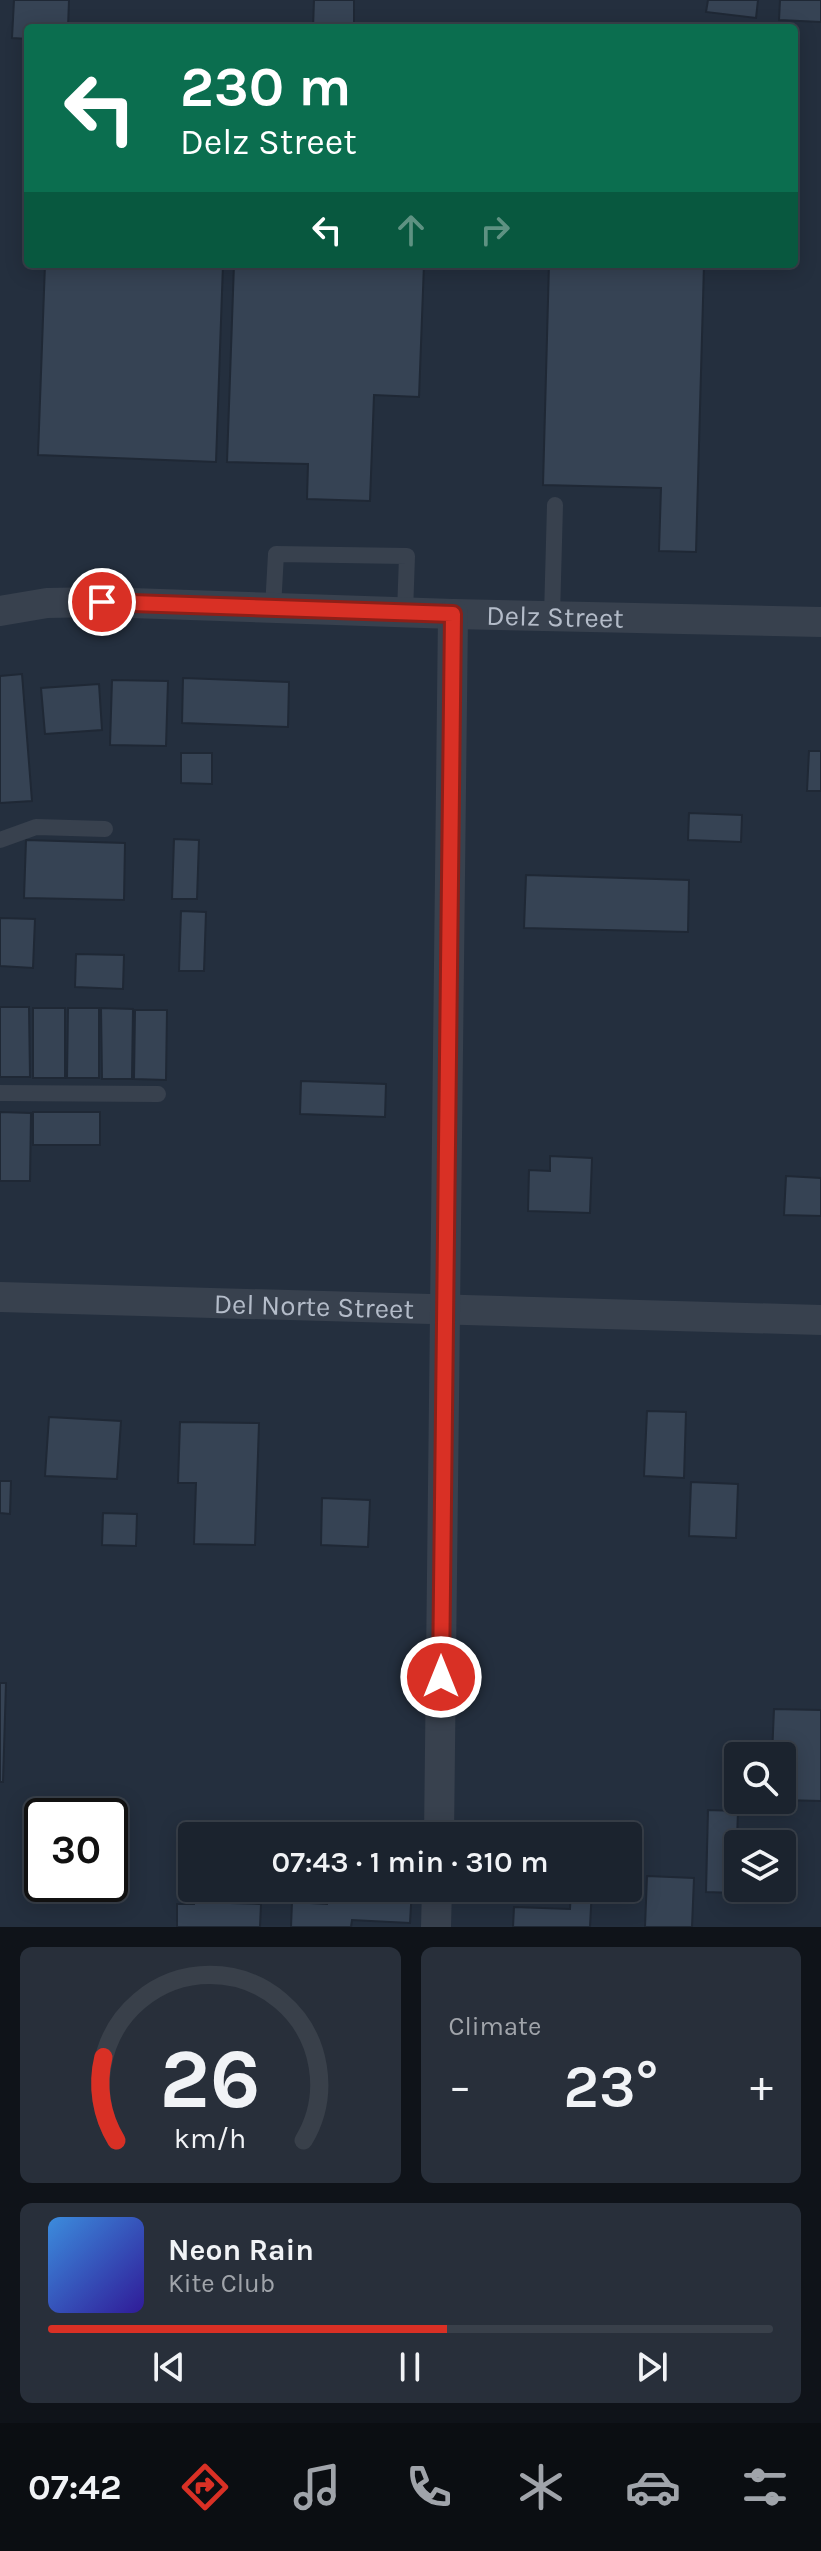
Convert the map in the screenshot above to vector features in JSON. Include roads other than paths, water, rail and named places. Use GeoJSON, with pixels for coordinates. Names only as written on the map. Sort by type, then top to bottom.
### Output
{"type":"FeatureCollection","features":[{"type":"Feature","properties":{"kind":"street","name":"Delz Street"},"geometry":{"type":"LineString","coordinates":[[0,611],[47,603],[102,602],[405,613],[821,622]]}},
{"type":"Feature","properties":{"kind":"street"},"geometry":{"type":"LineString","coordinates":[[439,1822],[453,614]]}},
{"type":"Feature","properties":{"kind":"street","name":"Del Norte Street"},"geometry":{"type":"LineString","coordinates":[[0,1297],[821,1320]]}},
{"type":"Feature","properties":{"kind":"street"},"geometry":{"type":"LineString","coordinates":[[436,1927],[437,1902]]}},
{"type":"Feature","properties":{"kind":"lane"},"geometry":{"type":"LineString","coordinates":[[552,616],[555,505]]}},
{"type":"Feature","properties":{"kind":"lane"},"geometry":{"type":"LineString","coordinates":[[273,608],[276,554],[407,556],[405,613]]}},
{"type":"Feature","properties":{"kind":"lane"},"geometry":{"type":"LineString","coordinates":[[0,840],[36,827],[105,829]]}},
{"type":"Feature","properties":{"kind":"lane"},"geometry":{"type":"LineString","coordinates":[[0,1093],[158,1094]]}}]}
